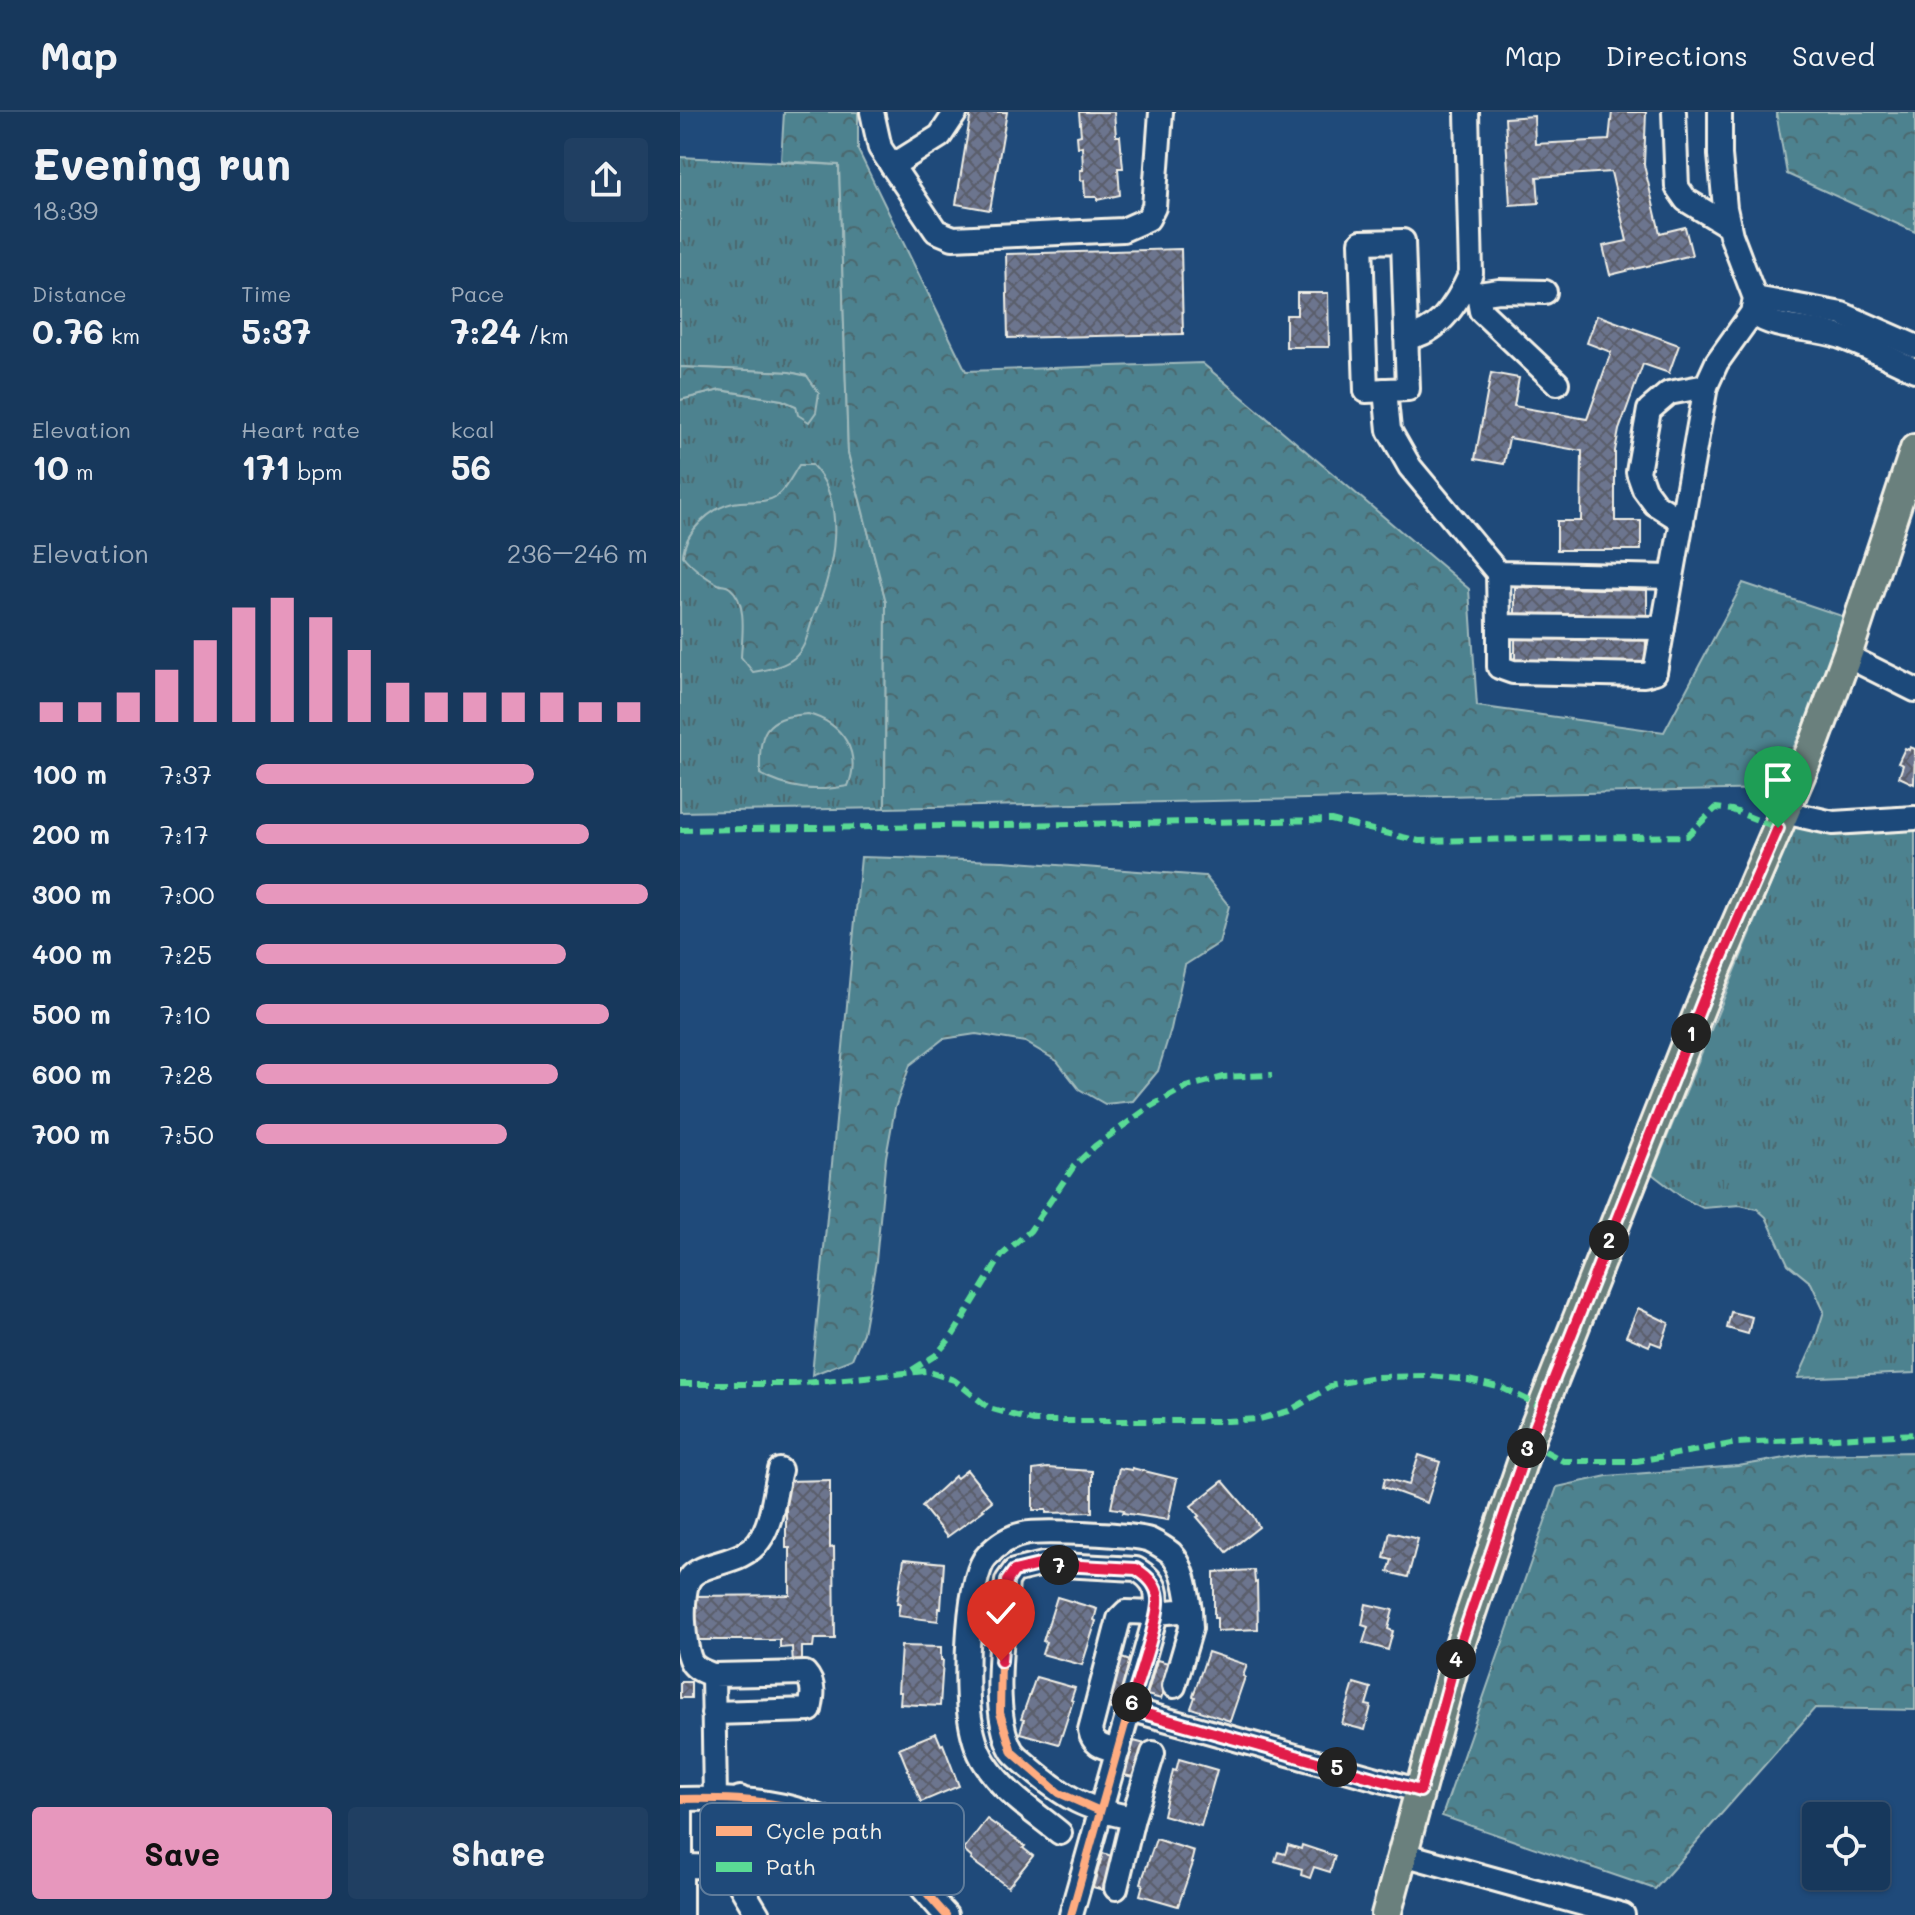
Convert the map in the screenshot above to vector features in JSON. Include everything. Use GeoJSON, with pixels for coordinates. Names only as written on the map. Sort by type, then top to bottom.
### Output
{"type":"FeatureCollection","features":[{"type":"Feature","properties":{"kind":"main road"},"geometry":{"type":"LineString","coordinates":[[1386,1915],[1457,1654],[1529,1442],[1703,1001],[1847,656],[1915,449]]}},
{"type":"Feature","properties":{"kind":"street"},"geometry":{"type":"LineString","coordinates":[[872,112],[880,148],[936,231],[953,238],[1123,230],[1148,219],[1154,207],[1161,112]]}},
{"type":"Feature","properties":{"kind":"street"},"geometry":{"type":"LineString","coordinates":[[892,166],[940,136],[956,112]]}},
{"type":"Feature","properties":{"kind":"street"},"geometry":{"type":"LineString","coordinates":[[1467,112],[1471,291],[1481,311],[1557,383]]}},
{"type":"Feature","properties":{"kind":"street"},"geometry":{"type":"LineString","coordinates":[[1674,112],[1677,187],[1686,200],[1729,226]]}},
{"type":"Feature","properties":{"kind":"street"},"geometry":{"type":"LineString","coordinates":[[1720,112],[1720,155],[1729,226],[1753,306],[1763,321],[1839,336],[1861,334],[1915,346]]}},
{"type":"Feature","properties":{"kind":"street"},"geometry":{"type":"LineString","coordinates":[[1403,241],[1408,389],[1385,390],[1366,391],[1361,242],[1403,241]]}},
{"type":"Feature","properties":{"kind":"street"},"geometry":{"type":"LineString","coordinates":[[1406,337],[1418,337],[1443,319],[1471,291],[1545,292]]}},
{"type":"Feature","properties":{"kind":"street"},"geometry":{"type":"LineString","coordinates":[[1385,390],[1389,430],[1410,467],[1498,573],[1499,667],[1513,672],[1644,675],[1655,672],[1706,386],[1717,362],[1753,306]]}},
{"type":"Feature","properties":{"kind":"street"},"geometry":{"type":"LineString","coordinates":[[1861,334],[1915,370]]}},
{"type":"Feature","properties":{"kind":"street"},"geometry":{"type":"LineString","coordinates":[[1682,521],[1655,504],[1644,489],[1638,472],[1649,410],[1669,393],[1706,386]]}},
{"type":"Feature","properties":{"kind":"street"},"geometry":{"type":"LineString","coordinates":[[1498,573],[1672,577]]}},
{"type":"Feature","properties":{"kind":"street"},"geometry":{"type":"LineString","coordinates":[[1499,626],[1663,628]]}},
{"type":"Feature","properties":{"kind":"street"},"geometry":{"type":"LineString","coordinates":[[1847,656],[1915,690]]}},
{"type":"Feature","properties":{"kind":"street"},"geometry":{"type":"LineString","coordinates":[[1784,812],[1833,823],[1915,818]]}},
{"type":"Feature","properties":{"kind":"street"},"geometry":{"type":"LineString","coordinates":[[713,1713],[810,1710],[812,1680],[805,1673],[713,1675],[699,1670],[687,1652],[686,1584],[695,1573],[748,1553],[760,1540],[780,1470]]}},
{"type":"Feature","properties":{"kind":"street"},"geometry":{"type":"LineString","coordinates":[[1060,1833],[1002,1787],[976,1744],[968,1708],[969,1624],[975,1578],[984,1557],[1008,1538],[1027,1533],[1128,1536],[1151,1541],[1172,1554],[1186,1581],[1191,1628],[1174,1686]]}},
{"type":"Feature","properties":{"kind":"street"},"geometry":{"type":"LineString","coordinates":[[991,1552],[1011,1575]]}},
{"type":"Feature","properties":{"kind":"street"},"geometry":{"type":"LineString","coordinates":[[1071,1915],[1100,1811],[1118,1751],[1156,1613],[1158,1597],[1148,1576],[1136,1569],[1043,1564],[1014,1571],[1007,1581],[1000,1713],[1012,1752],[1059,1793],[1100,1811],[1133,1818]]}},
{"type":"Feature","properties":{"kind":"street"},"geometry":{"type":"LineString","coordinates":[[1118,1751],[1098,1746],[1091,1738],[1090,1730],[1119,1619],[1126,1612],[1190,1610]]}},
{"type":"Feature","properties":{"kind":"street"},"geometry":{"type":"LineString","coordinates":[[713,1675],[715,1799]]}},
{"type":"Feature","properties":{"kind":"street"},"geometry":{"type":"LineString","coordinates":[[1129,1709],[1420,1791]]}},
{"type":"Feature","properties":{"kind":"street"},"geometry":{"type":"LineString","coordinates":[[976,1744],[1007,1733]]}},
{"type":"Feature","properties":{"kind":"street"},"geometry":{"type":"LineString","coordinates":[[1116,1888],[1153,1753]]}},
{"type":"Feature","properties":{"kind":"street"},"geometry":{"type":"LineString","coordinates":[[740,1798],[740,1803]]}},
{"type":"Feature","properties":{"kind":"street"},"geometry":{"type":"LineString","coordinates":[[681,1902],[680,1799],[740,1798],[770,1803]]}},
{"type":"Feature","properties":{"kind":"street"},"geometry":{"type":"LineString","coordinates":[[1403,1854],[1623,1915]]}},
{"type":"Feature","properties":{"kind":"street"},"geometry":{"type":"LineString","coordinates":[[746,1895],[758,1915]]}},
{"type":"Feature","properties":{"kind":"street"},"geometry":{"type":"LineString","coordinates":[[928,1895],[946,1915]]}},
{"type":"Feature","properties":{"kind":"green space"},"geometry":{"type":"Polygon","coordinates":[[[784,112],[858,112],[858,150],[966,371],[1202,363],[1469,589],[1477,706],[1664,732],[1743,583],[1851,619],[1831,671],[1773,789],[885,808],[886,602],[848,453],[839,165],[781,161],[784,112]]]}},
{"type":"Feature","properties":{"kind":"green space"},"geometry":{"type":"Polygon","coordinates":[[[1776,112],[1915,112],[1915,232],[1787,174],[1776,112]]]}},
{"type":"Feature","properties":{"kind":"green space"},"geometry":{"type":"Polygon","coordinates":[[[680,157],[839,165],[848,453],[886,602],[885,808],[680,812],[680,400],[720,390],[782,400],[796,406],[807,376],[789,372],[680,367],[680,157]]]}},
{"type":"Feature","properties":{"kind":"green space"},"geometry":{"type":"Polygon","coordinates":[[[680,367],[789,372],[807,376],[819,393],[816,412],[809,422],[798,415],[796,406],[782,400],[720,390],[680,400],[680,367]]]}},
{"type":"Feature","properties":{"kind":"green space"},"geometry":{"type":"Polygon","coordinates":[[[799,465],[812,465],[823,480],[830,498],[834,537],[828,577],[799,653],[780,666],[753,672],[741,657],[743,620],[736,594],[694,568],[683,556],[684,547],[693,530],[716,510],[733,503],[777,496],[799,465]]]}},
{"type":"Feature","properties":{"kind":"green space"},"geometry":{"type":"Polygon","coordinates":[[[808,714],[831,724],[846,741],[852,762],[848,786],[803,788],[760,774],[761,747],[767,729],[781,719],[808,714]]]}},
{"type":"Feature","properties":{"kind":"green space"},"geometry":{"type":"Polygon","coordinates":[[[1796,822],[1915,824],[1915,1373],[1798,1378],[1824,1311],[1811,1283],[1788,1264],[1766,1217],[1757,1209],[1740,1205],[1703,1208],[1683,1198],[1652,1174],[1796,822]]]}},
{"type":"Feature","properties":{"kind":"green space"},"geometry":{"type":"Polygon","coordinates":[[[861,857],[1003,861],[1205,876],[1229,906],[1219,943],[1185,965],[1158,1071],[1133,1101],[1105,1104],[1079,1089],[1057,1061],[1025,1042],[976,1034],[943,1039],[910,1065],[895,1108],[886,1157],[876,1261],[863,1333],[852,1359],[812,1375],[861,857]]]}},
{"type":"Feature","properties":{"kind":"green space"},"geometry":{"type":"Polygon","coordinates":[[[1915,1452],[1915,1710],[1815,1708],[1655,1889],[1442,1816],[1557,1487],[1607,1476],[1738,1466],[1809,1454],[1915,1452]]]}},
{"type":"Feature","properties":{"kind":"building"},"geometry":{"type":"Polygon","coordinates":[[[971,112],[1007,112],[990,210],[956,204],[971,112]]]}},
{"type":"Feature","properties":{"kind":"building"},"geometry":{"type":"Polygon","coordinates":[[[1079,112],[1114,112],[1123,168],[1118,168],[1120,195],[1097,200],[1097,197],[1085,197],[1080,170],[1083,170],[1082,146],[1078,147],[1077,136],[1081,135],[1079,112]]]}},
{"type":"Feature","properties":{"kind":"building"},"geometry":{"type":"Polygon","coordinates":[[[1612,112],[1646,112],[1644,165],[1660,233],[1685,227],[1692,255],[1610,275],[1603,246],[1627,241],[1611,172],[1537,177],[1539,203],[1510,205],[1505,118],[1534,116],[1535,144],[1609,140],[1612,112]]]}},
{"type":"Feature","properties":{"kind":"building"},"geometry":{"type":"Polygon","coordinates":[[[1181,249],[1183,334],[1008,338],[1006,254],[1181,249]]]}},
{"type":"Feature","properties":{"kind":"building"},"geometry":{"type":"Polygon","coordinates":[[[1297,293],[1328,293],[1329,347],[1286,347],[1286,315],[1297,315],[1297,293]]]}},
{"type":"Feature","properties":{"kind":"building"},"geometry":{"type":"Polygon","coordinates":[[[1597,315],[1679,345],[1669,373],[1643,364],[1619,430],[1615,451],[1615,521],[1641,521],[1641,550],[1557,550],[1557,521],[1581,521],[1582,451],[1509,438],[1504,464],[1475,459],[1491,373],[1519,378],[1514,406],[1587,419],[1611,352],[1587,343],[1597,315]]]}},
{"type":"Feature","properties":{"kind":"building"},"geometry":{"type":"Polygon","coordinates":[[[1515,587],[1647,590],[1647,618],[1515,616],[1515,587]]]}},
{"type":"Feature","properties":{"kind":"building"},"geometry":{"type":"Polygon","coordinates":[[[1515,637],[1646,639],[1645,669],[1515,667],[1515,637]]]}},
{"type":"Feature","properties":{"kind":"building"},"geometry":{"type":"Polygon","coordinates":[[[1910,747],[1915,749],[1914,784],[1899,777],[1903,765],[1898,763],[1905,748],[1909,750],[1910,747]]]}},
{"type":"Feature","properties":{"kind":"building"},"geometry":{"type":"Polygon","coordinates":[[[1638,1308],[1669,1323],[1661,1346],[1651,1342],[1649,1346],[1626,1336],[1638,1308]]]}},
{"type":"Feature","properties":{"kind":"building"},"geometry":{"type":"Polygon","coordinates":[[[1731,1312],[1752,1317],[1748,1334],[1727,1328],[1731,1312]]]}},
{"type":"Feature","properties":{"kind":"building"},"geometry":{"type":"Polygon","coordinates":[[[1419,1455],[1440,1462],[1427,1503],[1383,1487],[1385,1478],[1409,1485],[1419,1455]]]}},
{"type":"Feature","properties":{"kind":"building"},"geometry":{"type":"Polygon","coordinates":[[[1119,1468],[1132,1468],[1177,1479],[1168,1520],[1123,1513],[1124,1510],[1111,1508],[1119,1468]]]}},
{"type":"Feature","properties":{"kind":"building"},"geometry":{"type":"Polygon","coordinates":[[[967,1470],[992,1501],[947,1537],[922,1506],[955,1476],[957,1478],[967,1470]]]}},
{"type":"Feature","properties":{"kind":"building"},"geometry":{"type":"Polygon","coordinates":[[[1033,1470],[1092,1471],[1092,1512],[1046,1513],[1046,1510],[1033,1510],[1033,1470]]]}},
{"type":"Feature","properties":{"kind":"building"},"geometry":{"type":"Polygon","coordinates":[[[830,1480],[835,1639],[814,1639],[813,1647],[802,1647],[802,1666],[793,1666],[792,1647],[780,1648],[780,1640],[688,1640],[688,1596],[790,1595],[786,1481],[830,1480]]]}},
{"type":"Feature","properties":{"kind":"building"},"geometry":{"type":"Polygon","coordinates":[[[1223,1481],[1259,1527],[1227,1552],[1191,1506],[1223,1481]]]}},
{"type":"Feature","properties":{"kind":"building"},"geometry":{"type":"Polygon","coordinates":[[[1390,1532],[1418,1539],[1408,1577],[1388,1572],[1392,1560],[1384,1558],[1390,1532]]]}},
{"type":"Feature","properties":{"kind":"building"},"geometry":{"type":"Polygon","coordinates":[[[904,1559],[944,1563],[938,1621],[898,1616],[904,1559]]]}},
{"type":"Feature","properties":{"kind":"building"},"geometry":{"type":"Polygon","coordinates":[[[1254,1570],[1258,1629],[1217,1631],[1214,1572],[1254,1570]]]}},
{"type":"Feature","properties":{"kind":"building"},"geometry":{"type":"Polygon","coordinates":[[[1057,1597],[1097,1609],[1082,1665],[1042,1654],[1057,1597]]]}},
{"type":"Feature","properties":{"kind":"building"},"geometry":{"type":"Polygon","coordinates":[[[1366,1604],[1393,1610],[1388,1629],[1393,1631],[1388,1650],[1363,1643],[1368,1627],[1362,1625],[1366,1604]]]}},
{"type":"Feature","properties":{"kind":"building"},"geometry":{"type":"Polygon","coordinates":[[[975,1612],[989,1613],[988,1643],[973,1643],[975,1612]]]}},
{"type":"Feature","properties":{"kind":"building"},"geometry":{"type":"Polygon","coordinates":[[[901,1646],[941,1647],[940,1706],[900,1704],[901,1646]]]}},
{"type":"Feature","properties":{"kind":"building"},"geometry":{"type":"Polygon","coordinates":[[[1208,1652],[1247,1665],[1230,1721],[1191,1708],[1208,1652]]]}},
{"type":"Feature","properties":{"kind":"building"},"geometry":{"type":"Polygon","coordinates":[[[1116,1656],[1130,1661],[1116,1710],[1101,1706],[1116,1656]]]}},
{"type":"Feature","properties":{"kind":"building"},"geometry":{"type":"Polygon","coordinates":[[[1157,1660],[1172,1664],[1161,1699],[1147,1695],[1157,1660]]]}},
{"type":"Feature","properties":{"kind":"building"},"geometry":{"type":"Polygon","coordinates":[[[1036,1677],[1075,1688],[1059,1744],[1020,1733],[1024,1720],[1021,1719],[1036,1677]]]}},
{"type":"Feature","properties":{"kind":"building"},"geometry":{"type":"Polygon","coordinates":[[[680,1682],[691,1682],[691,1698],[680,1698],[680,1682]]]}},
{"type":"Feature","properties":{"kind":"building"},"geometry":{"type":"Polygon","coordinates":[[[1354,1683],[1371,1688],[1366,1705],[1371,1706],[1365,1730],[1342,1724],[1354,1683]]]}},
{"type":"Feature","properties":{"kind":"building"},"geometry":{"type":"Polygon","coordinates":[[[936,1733],[959,1786],[921,1802],[899,1748],[936,1733]]]}},
{"type":"Feature","properties":{"kind":"building"},"geometry":{"type":"Polygon","coordinates":[[[1134,1741],[1149,1745],[1140,1779],[1125,1775],[1134,1741]]]}},
{"type":"Feature","properties":{"kind":"building"},"geometry":{"type":"Polygon","coordinates":[[[1179,1759],[1217,1770],[1201,1826],[1163,1815],[1173,1770],[1176,1771],[1179,1759]]]}},
{"type":"Feature","properties":{"kind":"building"},"geometry":{"type":"Polygon","coordinates":[[[987,1819],[1025,1846],[1023,1848],[1033,1856],[1008,1887],[971,1860],[964,1849],[987,1819]]]}},
{"type":"Feature","properties":{"kind":"building"},"geometry":{"type":"Polygon","coordinates":[[[1156,1839],[1194,1851],[1178,1906],[1140,1895],[1156,1839]]]}},
{"type":"Feature","properties":{"kind":"building"},"geometry":{"type":"Polygon","coordinates":[[[1288,1845],[1301,1849],[1302,1845],[1335,1856],[1330,1872],[1314,1867],[1310,1878],[1301,1875],[1302,1869],[1275,1861],[1278,1852],[1285,1854],[1288,1845]]]}},
{"type":"Feature","properties":{"kind":"building"},"geometry":{"type":"Polygon","coordinates":[[[1103,1853],[1117,1858],[1107,1891],[1093,1887],[1103,1853]]]}},
{"type":"Feature","properties":{"kind":"marked path"},"geometry":{"type":"LineString","coordinates":[[680,830],[1331,820],[1419,841],[1687,836],[1716,808],[1732,810],[1778,828]]}},
{"type":"Feature","properties":{"kind":"marked path"},"geometry":{"type":"LineString","coordinates":[[912,1370],[936,1355],[953,1335],[1002,1255],[1030,1231],[1074,1166],[1095,1146],[1151,1106],[1186,1087],[1224,1077],[1272,1075]]}},
{"type":"Feature","properties":{"kind":"marked path"},"geometry":{"type":"LineString","coordinates":[[680,1384],[794,1384],[926,1371],[954,1380],[989,1408],[1034,1421],[1228,1421],[1260,1419],[1289,1411],[1335,1384],[1375,1377],[1430,1376],[1502,1388],[1543,1407]]}},
{"type":"Feature","properties":{"kind":"marked path"},"geometry":{"type":"LineString","coordinates":[[1529,1442],[1563,1461],[1637,1461],[1737,1443],[1915,1434]]}},
{"type":"Feature","properties":{"kind":"cycle path"},"geometry":{"type":"LineString","coordinates":[[1071,1915],[1155,1618],[1157,1596],[1149,1578],[1136,1569],[1043,1564],[1014,1571],[1007,1581],[1000,1713],[1012,1752],[1059,1793],[1100,1811]]}},
{"type":"Feature","properties":{"kind":"cycle path"},"geometry":{"type":"LineString","coordinates":[[680,1799],[770,1803]]}},
{"type":"Feature","properties":{"kind":"cycle path"},"geometry":{"type":"LineString","coordinates":[[928,1895],[946,1915]]}},
{"type":"Feature","properties":{"kind":"route"},"geometry":{"type":"LineString","coordinates":[[1001,1661],[1007,1581],[1014,1571],[1043,1564],[1136,1569],[1148,1576],[1158,1597],[1129,1709],[1420,1791],[1457,1654],[1529,1442],[1703,1001],[1778,828]]}}]}
